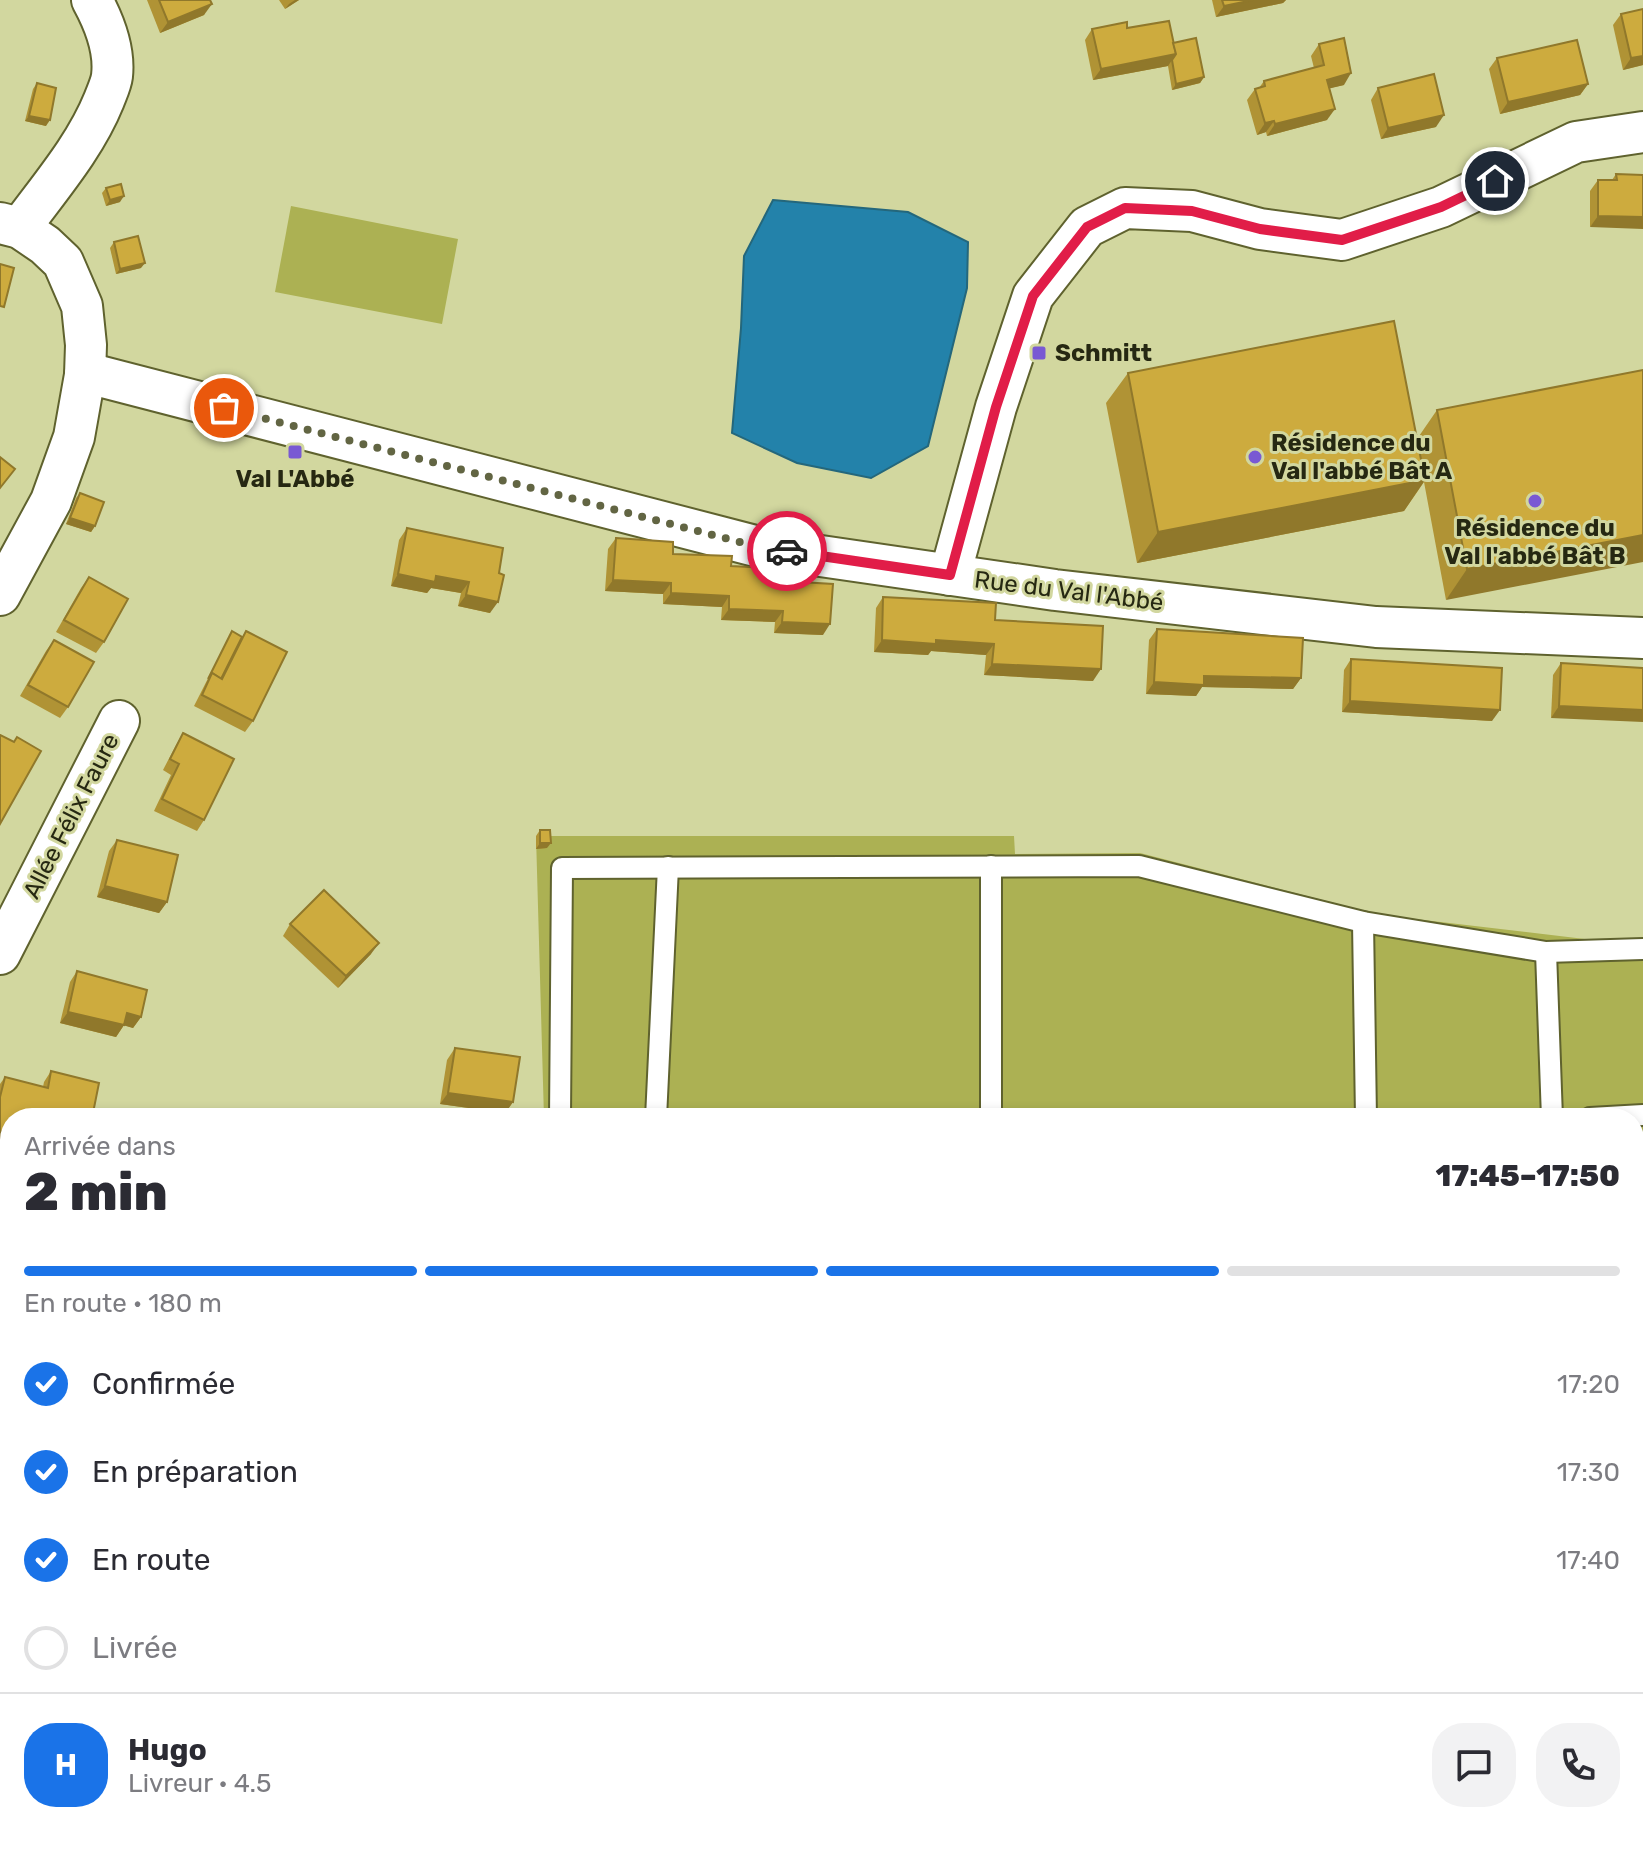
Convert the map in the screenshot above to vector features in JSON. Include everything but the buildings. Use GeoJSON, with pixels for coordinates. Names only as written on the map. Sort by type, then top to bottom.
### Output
{"type":"FeatureCollection","features":[{"type":"Feature","properties":{"kind":"street"},"geometry":{"type":"LineString","coordinates":[[0,595],[51,501],[74,437],[85,375],[82,306],[63,262],[45,245],[10,226],[66,166],[97,117],[112,78],[110,47],[101,16],[92,0]]}},
{"type":"Feature","properties":{"kind":"street"},"geometry":{"type":"LineString","coordinates":[[950,575],[996,407],[1033,296],[1087,227],[1125,208],[1192,211],[1260,229],[1342,240],[1441,207],[1576,142],[1643,132]]}},
{"type":"Feature","properties":{"kind":"street","name":"Rue du Val l'Abbé"},"geometry":{"type":"LineString","coordinates":[[85,375],[99,376],[759,547],[1055,590],[1376,627],[1643,638]]}},
{"type":"Feature","properties":{"kind":"street","name":"Allée Félix Faure"},"geometry":{"type":"LineString","coordinates":[[0,954],[11,906],[119,721]]}},
{"type":"Feature","properties":{"kind":"lane"},"geometry":{"type":"LineString","coordinates":[[991,866],[991,1108]]}},
{"type":"Feature","properties":{"kind":"lane"},"geometry":{"type":"LineString","coordinates":[[560,1108],[562,868],[1139,866],[1363,922],[1546,952],[1643,949]]}},
{"type":"Feature","properties":{"kind":"lane"},"geometry":{"type":"LineString","coordinates":[[656,1108],[668,867]]}},
{"type":"Feature","properties":{"kind":"lane"},"geometry":{"type":"LineString","coordinates":[[1363,922],[1366,1108]]}},
{"type":"Feature","properties":{"kind":"lane"},"geometry":{"type":"LineString","coordinates":[[1546,952],[1552,1108]]}},
{"type":"Feature","properties":{"kind":"green space"},"geometry":{"type":"Polygon","coordinates":[[[291,206],[458,239],[442,324],[275,292],[291,206]]]}},
{"type":"Feature","properties":{"kind":"green space"},"geometry":{"type":"Polygon","coordinates":[[[536,836],[1014,836],[1015,854],[1140,853],[1381,915],[1593,940],[1643,939],[1643,1108],[544,1108],[536,836]]]}},
{"type":"Feature","properties":{"kind":"water"},"geometry":{"type":"Polygon","coordinates":[[[773,200],[908,212],[968,242],[967,288],[928,446],[871,478],[797,463],[732,433],[744,256],[773,200]]]}},
{"type":"Feature","properties":{"kind":"way so far"},"geometry":{"type":"LineString","coordinates":[[224,408],[759,547],[787,551]]}},
{"type":"Feature","properties":{"kind":"place","name":"Schmitt"},"geometry":{"type":"Point","coordinates":[1039,353]}},
{"type":"Feature","properties":{"kind":"place","name":"Val L'Abbé"},"geometry":{"type":"Point","coordinates":[295,452]}},
{"type":"Feature","properties":{"kind":"place","name":"Résidence du Val l'abbé Bât A"},"geometry":{"type":"Point","coordinates":[1255,457]}},
{"type":"Feature","properties":{"kind":"place","name":"Résidence du Val l'abbé Bât B"},"geometry":{"type":"Point","coordinates":[1535,501]}},
{"type":"Feature","properties":{"kind":"route"},"geometry":{"type":"LineString","coordinates":[[787,551],[950,575],[996,407],[1033,296],[1087,227],[1125,208],[1192,211],[1260,229],[1342,240],[1441,207],[1495,181]]}}]}
